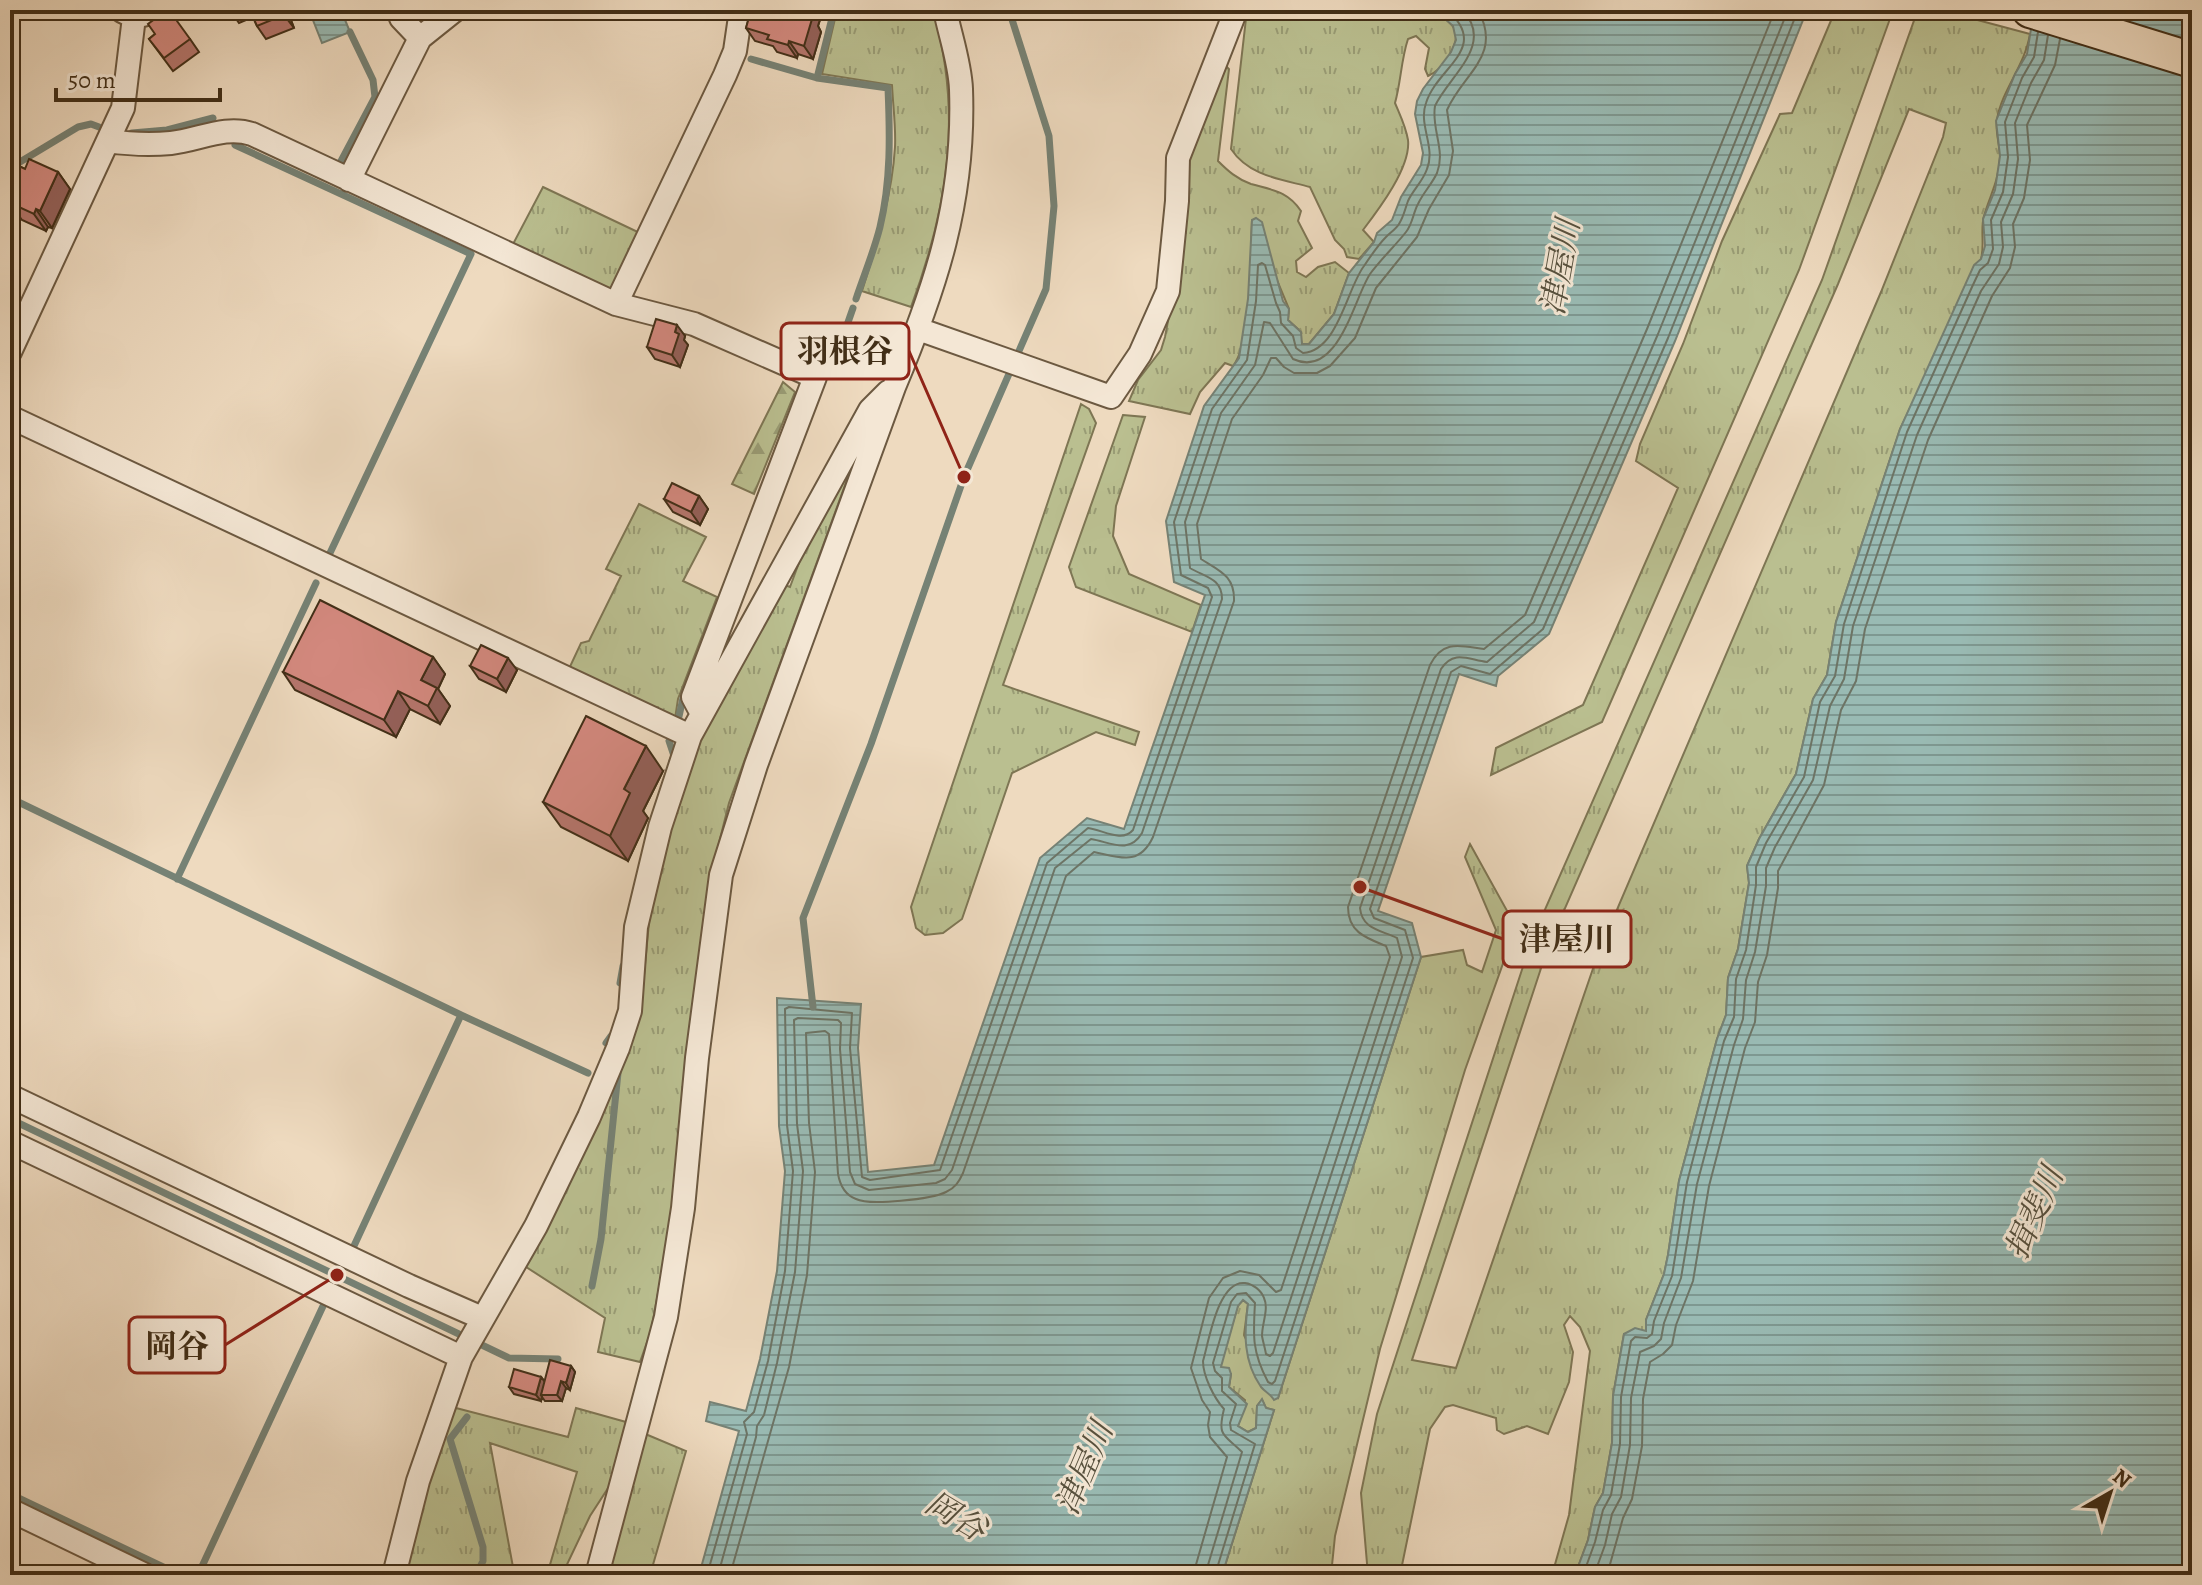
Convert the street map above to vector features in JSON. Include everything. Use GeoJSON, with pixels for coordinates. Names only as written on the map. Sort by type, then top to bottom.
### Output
{"type":"FeatureCollection","features":[{"type":"Feature","properties":{"kind":"main road"},"geometry":{"type":"LineString","coordinates":[[2030,10],[2192,60]]}},
{"type":"Feature","properties":{"kind":"street"},"geometry":{"type":"LineString","coordinates":[[10,352],[123,108],[128,14],[163,10]]}},
{"type":"Feature","properties":{"kind":"street"},"geometry":{"type":"LineString","coordinates":[[398,10],[401,18],[420,38]]}},
{"type":"Feature","properties":{"kind":"street"},"geometry":{"type":"LineString","coordinates":[[349,180],[420,38],[455,10]]}},
{"type":"Feature","properties":{"kind":"street"},"geometry":{"type":"LineString","coordinates":[[616,304],[725,75],[735,51],[741,10]]}},
{"type":"Feature","properties":{"kind":"street"},"geometry":{"type":"LineString","coordinates":[[597,1575],[666,1317],[683,1208],[697,1058],[721,875],[756,765],[894,387],[929,333],[957,193],[961,87],[945,10]]}},
{"type":"Feature","properties":{"kind":"street"},"geometry":{"type":"LineString","coordinates":[[929,333],[1111,397],[1140,354],[1168,291],[1178,158],[1236,10]]}},
{"type":"Feature","properties":{"kind":"street"},"geometry":{"type":"LineString","coordinates":[[108,141],[173,143],[239,130],[616,304],[694,324],[815,377],[693,697],[701,712]]}},
{"type":"Feature","properties":{"kind":"street"},"geometry":{"type":"LineString","coordinates":[[394,1575],[422,1469],[471,1338],[536,1226],[589,1117],[618,1048],[630,1011],[636,927],[660,827],[690,736],[870,410],[894,387]]}},
{"type":"Feature","properties":{"kind":"street"},"geometry":{"type":"LineString","coordinates":[[10,417],[690,736]]}},
{"type":"Feature","properties":{"kind":"street"},"geometry":{"type":"LineString","coordinates":[[10,1096],[409,1286],[471,1338]]}},
{"type":"Feature","properties":{"kind":"street"},"geometry":{"type":"LineString","coordinates":[[10,1142],[471,1338]]}},
{"type":"Feature","properties":{"kind":"street"},"geometry":{"type":"LineString","coordinates":[[10,1510],[145,1575]]}},
{"type":"Feature","properties":{"kind":"green space"},"geometry":{"type":"Polygon","coordinates":[[[837,10],[933,10],[947,86],[947,160],[934,233],[911,307],[862,291],[891,184],[895,139],[892,85],[822,74],[837,10]]]}},
{"type":"Feature","properties":{"kind":"green space"},"geometry":{"type":"Polygon","coordinates":[[[1247,10],[1401,10],[1408,16],[1435,10],[1454,28],[1453,49],[1439,68],[1428,76],[1425,69],[1429,48],[1416,36],[1408,39],[1395,103],[1406,130],[1408,151],[1393,187],[1363,230],[1374,242],[1359,259],[1347,257],[1335,240],[1310,187],[1256,171],[1231,149],[1247,10]]]}},
{"type":"Feature","properties":{"kind":"green space"},"geometry":{"type":"Polygon","coordinates":[[[1890,10],[1891,16],[1799,270],[1602,722],[1491,775],[1496,748],[1583,705],[1678,488],[1636,461],[1640,444],[1683,344],[1722,241],[1780,114],[1792,113],[1835,11],[1890,10]]]}},
{"type":"Feature","properties":{"kind":"green space"},"geometry":{"type":"Polygon","coordinates":[[[1925,10],[1940,10],[2030,34],[1999,109],[1999,166],[1983,221],[1981,259],[1900,429],[1836,622],[1827,675],[1813,699],[1796,774],[1747,866],[1749,883],[1738,949],[1728,978],[1726,1015],[1679,1181],[1664,1274],[1646,1320],[1646,1332],[1624,1334],[1613,1396],[1612,1443],[1603,1493],[1595,1507],[1588,1540],[1575,1575],[1552,1575],[1569,1515],[1590,1351],[1580,1327],[1570,1316],[1564,1325],[1573,1352],[1569,1382],[1548,1434],[1527,1426],[1504,1434],[1497,1430],[1496,1418],[1453,1405],[1445,1407],[1430,1429],[1400,1575],[1368,1575],[1361,1493],[1377,1414],[1532,939],[1822,280],[1916,15],[1925,10]],[[1909,109],[1838,284],[1548,947],[1412,1360],[1456,1368],[1598,954],[1881,292],[1946,123],[1909,109]]]}},
{"type":"Feature","properties":{"kind":"green space"},"geometry":{"type":"Polygon","coordinates":[[[1224,64],[1229,69],[1218,161],[1241,180],[1285,195],[1301,211],[1298,221],[1312,248],[1296,261],[1297,272],[1306,277],[1318,267],[1335,262],[1349,273],[1334,314],[1309,344],[1302,344],[1298,329],[1288,320],[1289,309],[1252,220],[1247,318],[1239,354],[1233,366],[1225,363],[1200,392],[1190,414],[1129,401],[1138,380],[1161,350],[1165,337],[1174,289],[1189,157],[1224,64]]]}},
{"type":"Feature","properties":{"kind":"green space"},"geometry":{"type":"Polygon","coordinates":[[[543,187],[642,234],[610,294],[512,246],[543,187]]]}},
{"type":"Feature","properties":{"kind":"green space"},"geometry":{"type":"Polygon","coordinates":[[[783,382],[795,392],[754,494],[732,484],[783,382]]]}},
{"type":"Feature","properties":{"kind":"green space"},"geometry":{"type":"Polygon","coordinates":[[[1081,404],[1089,409],[1096,423],[1003,685],[1139,732],[1135,745],[1096,732],[1012,773],[962,919],[943,933],[925,935],[916,928],[911,907],[1081,404]]]}},
{"type":"Feature","properties":{"kind":"green space"},"geometry":{"type":"Polygon","coordinates":[[[1123,415],[1145,417],[1116,506],[1113,536],[1129,574],[1201,605],[1192,632],[1076,587],[1069,567],[1123,415]]]}},
{"type":"Feature","properties":{"kind":"green space"},"geometry":{"type":"Polygon","coordinates":[[[867,425],[729,803],[711,875],[674,1206],[651,1331],[640,1362],[598,1352],[605,1318],[523,1265],[612,1082],[640,1017],[650,912],[669,826],[699,738],[779,583],[790,587],[810,533],[867,425]]]}},
{"type":"Feature","properties":{"kind":"green space"},"geometry":{"type":"Polygon","coordinates":[[[639,504],[706,537],[683,581],[717,597],[678,699],[675,719],[567,673],[581,643],[589,641],[621,576],[606,569],[639,504]]]}},
{"type":"Feature","properties":{"kind":"green space"},"geometry":{"type":"Polygon","coordinates":[[[1470,844],[1516,927],[1465,1070],[1380,1349],[1335,1536],[1331,1575],[1222,1575],[1274,1410],[1266,1408],[1262,1400],[1257,1406],[1256,1428],[1248,1432],[1238,1426],[1245,1400],[1229,1387],[1231,1374],[1220,1367],[1238,1305],[1243,1300],[1248,1304],[1244,1335],[1271,1394],[1278,1398],[1421,957],[1463,950],[1467,965],[1482,972],[1496,930],[1465,857],[1470,844]]]}},
{"type":"Feature","properties":{"kind":"green space"},"geometry":{"type":"Polygon","coordinates":[[[456,1408],[568,1437],[576,1408],[626,1422],[612,1482],[590,1516],[562,1575],[547,1575],[577,1472],[490,1443],[513,1567],[509,1575],[398,1575],[439,1431],[456,1408]]]}},
{"type":"Feature","properties":{"kind":"green space"},"geometry":{"type":"Polygon","coordinates":[[[643,1433],[686,1451],[650,1575],[608,1575],[643,1433]]]}},
{"type":"Feature","properties":{"kind":"water"},"geometry":{"type":"Polygon","coordinates":[[[309,10],[341,10],[350,32],[322,43],[309,10]]]}},
{"type":"Feature","properties":{"kind":"water"},"geometry":{"type":"Polygon","coordinates":[[[1435,10],[1807,10],[1675,341],[1549,634],[1498,676],[1496,686],[1459,674],[1378,911],[1412,923],[1421,957],[1278,1398],[1274,1400],[1261,1387],[1251,1367],[1246,1336],[1248,1304],[1243,1300],[1238,1306],[1221,1367],[1229,1368],[1229,1387],[1247,1404],[1238,1426],[1248,1432],[1256,1428],[1257,1406],[1262,1399],[1266,1408],[1274,1410],[1222,1575],[699,1575],[739,1431],[706,1421],[710,1402],[746,1411],[760,1359],[777,1271],[785,1171],[779,1126],[777,998],[861,1004],[858,1048],[868,1172],[934,1165],[1040,858],[1087,818],[1124,829],[1205,595],[1174,582],[1166,521],[1204,406],[1239,358],[1248,299],[1252,220],[1256,218],[1262,222],[1283,301],[1289,309],[1288,320],[1301,332],[1302,344],[1309,344],[1334,314],[1349,273],[1374,242],[1377,233],[1392,220],[1401,197],[1421,165],[1423,153],[1415,114],[1417,101],[1456,40],[1453,26],[1435,10]]]}},
{"type":"Feature","properties":{"kind":"water","name":"揖斐川"},"geometry":{"type":"Polygon","coordinates":[[[2034,10],[2192,10],[2192,1575],[1575,1575],[1588,1540],[1595,1507],[1603,1493],[1612,1443],[1613,1396],[1624,1334],[1635,1328],[1646,1331],[1646,1320],[1664,1274],[1679,1181],[1726,1015],[1728,978],[1738,949],[1749,883],[1747,866],[1796,774],[1813,699],[1827,675],[1836,622],[1900,429],[1974,265],[1981,259],[1985,246],[1983,219],[1995,190],[2000,156],[1996,121],[2015,74],[2027,54],[2034,10]]]}},
{"type":"Feature","properties":{"kind":"building"},"geometry":{"type":"Polygon","coordinates":[[[167,10],[190,39],[164,58],[149,39],[155,34],[148,24],[167,10]]]}},
{"type":"Feature","properties":{"kind":"building"},"geometry":{"type":"Polygon","coordinates":[[[250,10],[282,10],[284,15],[257,26],[250,10]]]}},
{"type":"Feature","properties":{"kind":"building"},"geometry":{"type":"Polygon","coordinates":[[[751,10],[810,10],[807,17],[812,19],[804,46],[767,39],[769,35],[746,28],[751,10]]]}},
{"type":"Feature","properties":{"kind":"building"},"geometry":{"type":"Polygon","coordinates":[[[29,159],[58,172],[40,211],[36,209],[34,214],[10,203],[10,162],[25,169],[29,159]]]}},
{"type":"Feature","properties":{"kind":"building"},"geometry":{"type":"Polygon","coordinates":[[[656,319],[677,325],[675,332],[679,334],[672,355],[647,347],[656,319]]]}},
{"type":"Feature","properties":{"kind":"building"},"geometry":{"type":"Polygon","coordinates":[[[672,483],[699,496],[691,512],[664,499],[672,483]]]}},
{"type":"Feature","properties":{"kind":"building"},"geometry":{"type":"Polygon","coordinates":[[[320,600],[433,657],[421,680],[437,688],[428,706],[398,691],[384,720],[283,672],[320,600]]]}},
{"type":"Feature","properties":{"kind":"building"},"geometry":{"type":"Polygon","coordinates":[[[481,645],[508,658],[497,679],[470,666],[481,645]]]}},
{"type":"Feature","properties":{"kind":"building"},"geometry":{"type":"Polygon","coordinates":[[[586,716],[646,746],[624,789],[630,793],[610,836],[543,802],[586,716]]]}},
{"type":"Feature","properties":{"kind":"building"},"geometry":{"type":"Polygon","coordinates":[[[550,1360],[571,1366],[566,1383],[561,1381],[557,1395],[541,1395],[550,1360]]]}},
{"type":"Feature","properties":{"kind":"building"},"geometry":{"type":"Polygon","coordinates":[[[514,1369],[541,1377],[536,1395],[509,1387],[514,1369]]]}},
{"type":"Feature","properties":{"kind":"waterway"},"geometry":{"type":"LineString","coordinates":[[416,15],[424,10]]}},
{"type":"Feature","properties":{"kind":"waterway"},"geometry":{"type":"LineString","coordinates":[[834,10],[817,78],[888,88],[889,158],[884,210],[856,299]]}},
{"type":"Feature","properties":{"kind":"waterway"},"geometry":{"type":"LineString","coordinates":[[813,1007],[803,918],[871,744],[964,477],[1046,289],[1054,206],[1049,136],[1009,10]]}},
{"type":"Feature","properties":{"kind":"waterway"},"geometry":{"type":"LineString","coordinates":[[340,163],[375,97],[373,80],[350,32]]}},
{"type":"Feature","properties":{"kind":"waterway"},"geometry":{"type":"LineString","coordinates":[[751,59],[817,78]]}},
{"type":"Feature","properties":{"kind":"waterway"},"geometry":{"type":"LineString","coordinates":[[132,133],[167,130],[213,118]]}},
{"type":"Feature","properties":{"kind":"waterway"},"geometry":{"type":"LineString","coordinates":[[10,168],[78,127],[91,124],[99,127]]}},
{"type":"Feature","properties":{"kind":"waterway"},"geometry":{"type":"LineString","coordinates":[[235,145],[471,254],[330,553]]}},
{"type":"Feature","properties":{"kind":"waterway"},"geometry":{"type":"LineString","coordinates":[[809,365],[846,328],[853,308]]}},
{"type":"Feature","properties":{"kind":"waterway"},"geometry":{"type":"LineString","coordinates":[[177,879],[316,583]]}},
{"type":"Feature","properties":{"kind":"waterway"},"geometry":{"type":"LineString","coordinates":[[678,721],[683,698]]}},
{"type":"Feature","properties":{"kind":"waterway"},"geometry":{"type":"LineString","coordinates":[[669,741],[674,756],[672,761]]}},
{"type":"Feature","properties":{"kind":"waterway"},"geometry":{"type":"LineString","coordinates":[[10,798],[461,1015],[353,1248]]}},
{"type":"Feature","properties":{"kind":"waterway"},"geometry":{"type":"LineString","coordinates":[[620,983],[623,966]]}},
{"type":"Feature","properties":{"kind":"waterway"},"geometry":{"type":"LineString","coordinates":[[461,1015],[588,1073]]}},
{"type":"Feature","properties":{"kind":"waterway"},"geometry":{"type":"LineString","coordinates":[[606,1043],[611,1036]]}},
{"type":"Feature","properties":{"kind":"waterway"},"geometry":{"type":"LineString","coordinates":[[592,1286],[601,1239],[618,1073]]}},
{"type":"Feature","properties":{"kind":"waterway","name":"岡谷"},"geometry":{"type":"LineString","coordinates":[[10,1119],[509,1358],[558,1359]]}},
{"type":"Feature","properties":{"kind":"waterway"},"geometry":{"type":"LineString","coordinates":[[198,1575],[324,1304]]}},
{"type":"Feature","properties":{"kind":"waterway"},"geometry":{"type":"LineString","coordinates":[[467,1417],[450,1439],[483,1547],[483,1561],[476,1575]]}},
{"type":"Feature","properties":{"kind":"waterway"},"geometry":{"type":"LineString","coordinates":[[10,1494],[180,1575]]}},
{"type":"Feature","properties":{"kind":"place","name":"羽根谷"},"geometry":{"type":"Point","coordinates":[964,477]}},
{"type":"Feature","properties":{"kind":"place","name":"津屋川"},"geometry":{"type":"Point","coordinates":[1360,887]}},
{"type":"Feature","properties":{"kind":"place","name":"岡谷"},"geometry":{"type":"Point","coordinates":[337,1275]}}]}
